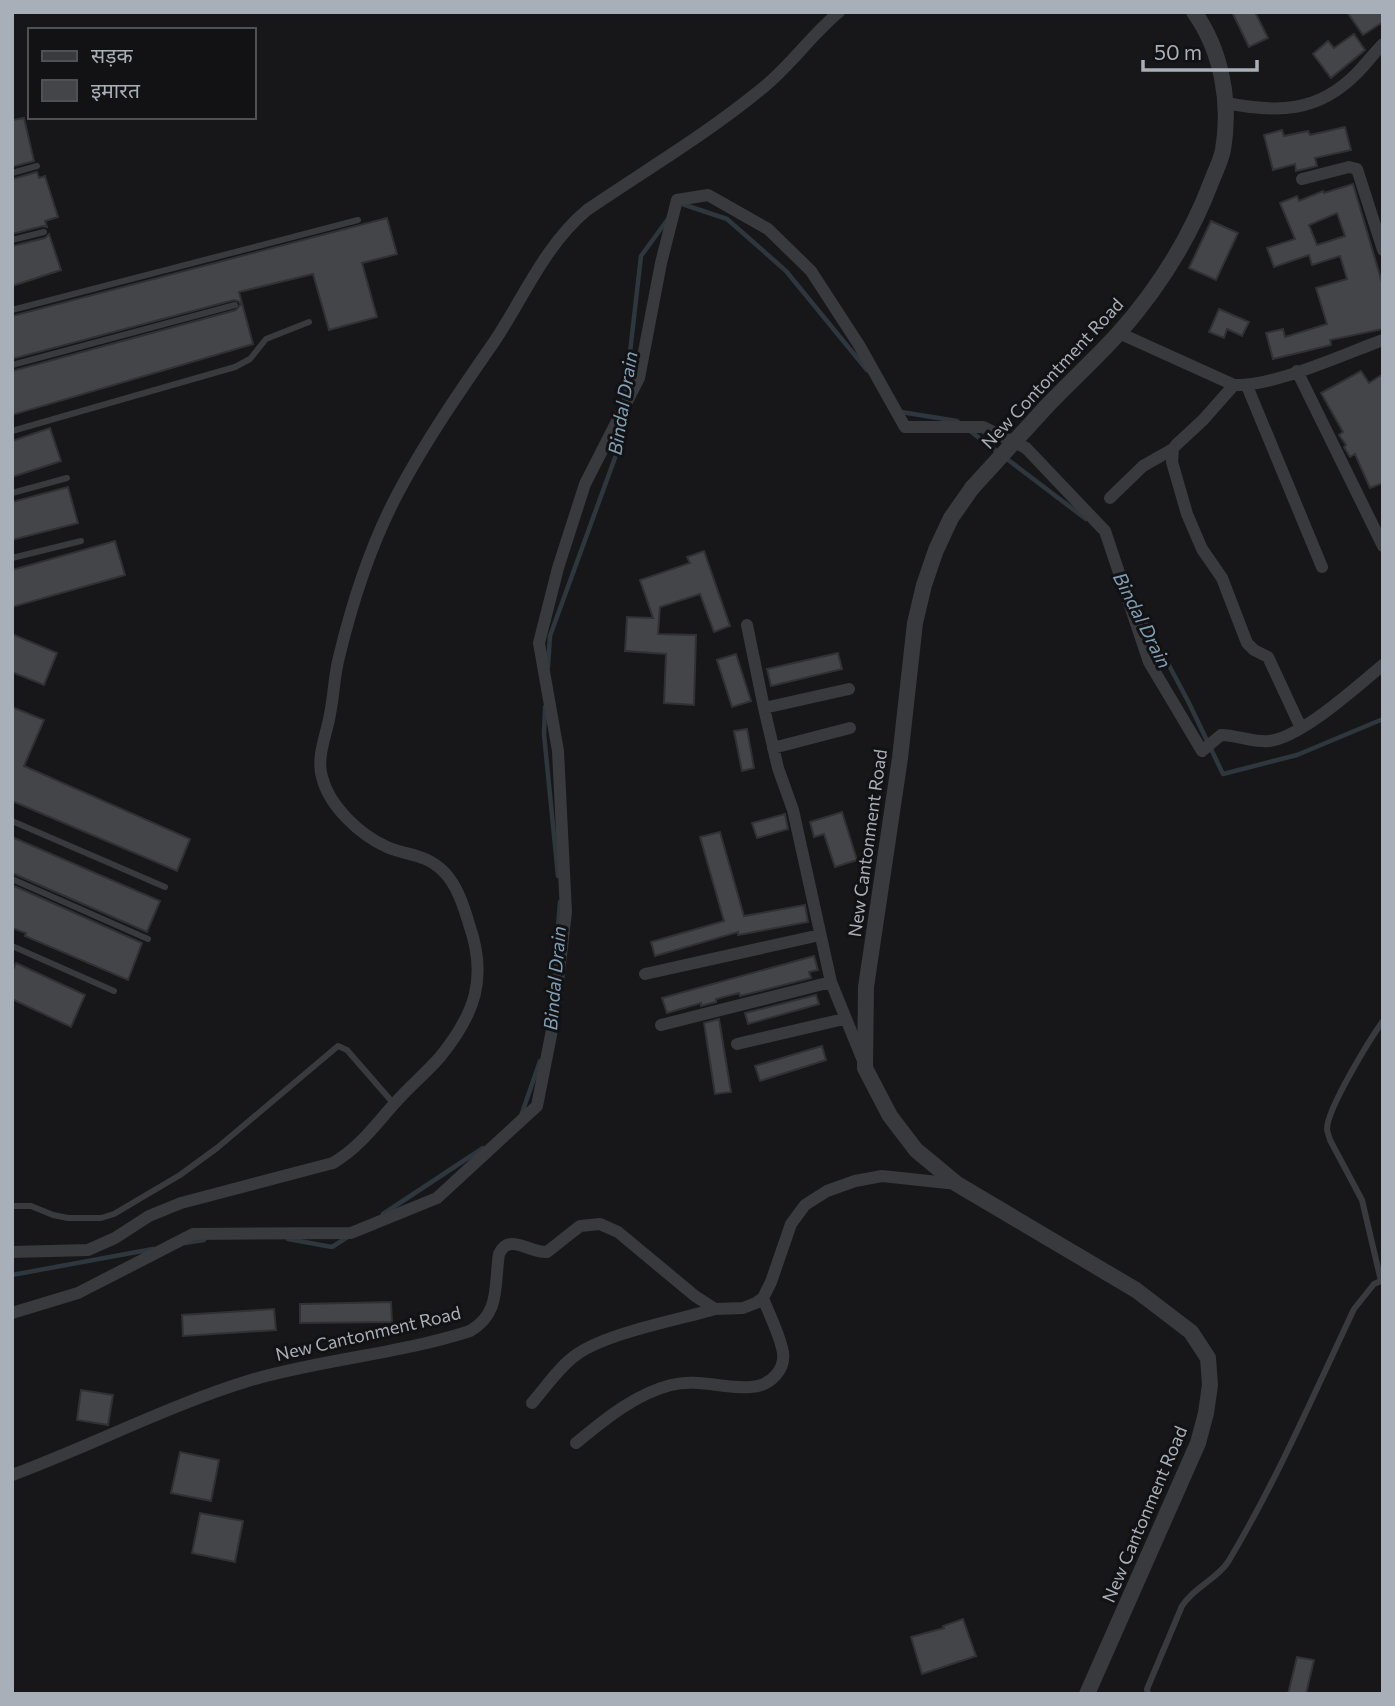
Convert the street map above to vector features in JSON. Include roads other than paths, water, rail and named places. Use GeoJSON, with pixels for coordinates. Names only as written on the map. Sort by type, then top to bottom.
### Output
{"type":"FeatureCollection","features":[{"type":"Feature","properties":{"kind":"street"},"geometry":{"type":"LineString","coordinates":[[12,1252],[88,1250],[115,1238],[149,1216],[181,1203],[333,1163],[352,1152],[380,1123],[394,1104],[440,1058],[463,1024],[480,977],[478,947],[463,904],[446,875],[432,862],[410,852],[388,848],[366,835],[327,793],[321,774],[322,747],[339,656],[362,578],[397,495],[444,414],[569,225],[587,210],[728,116],[761,90],[839,12]]}},
{"type":"Feature","properties":{"kind":"street","name":"New Contontment Road"},"geometry":{"type":"LineString","coordinates":[[972,488],[1119,333],[1185,241],[1205,200],[1223,152],[1226,103],[1213,44],[1194,12]]}},
{"type":"Feature","properties":{"kind":"street"},"geometry":{"type":"LineString","coordinates":[[1226,103],[1286,110],[1309,104],[1343,85],[1383,44]]}},
{"type":"Feature","properties":{"kind":"street"},"geometry":{"type":"LineString","coordinates":[[1302,179],[1349,167],[1357,169],[1383,250]]}},
{"type":"Feature","properties":{"kind":"street"},"geometry":{"type":"LineString","coordinates":[[12,1313],[78,1293],[193,1234],[351,1233],[437,1198],[537,1106],[553,1025],[566,912],[558,751],[539,643],[558,568],[585,484],[639,378],[661,263],[677,200],[708,195],[768,229],[811,271],[859,345],[905,427],[983,427],[1026,448],[1104,531],[1149,662],[1202,751],[1221,734],[1267,742],[1283,737],[1301,728],[1383,665]]}},
{"type":"Feature","properties":{"kind":"street"},"geometry":{"type":"LineString","coordinates":[[1119,333],[1234,385],[1247,386],[1383,340]]}},
{"type":"Feature","properties":{"kind":"street"},"geometry":{"type":"LineString","coordinates":[[1297,371],[1383,546]]}},
{"type":"Feature","properties":{"kind":"street"},"geometry":{"type":"LineString","coordinates":[[1110,498],[1143,466],[1172,449],[1234,385]]}},
{"type":"Feature","properties":{"kind":"street"},"geometry":{"type":"LineString","coordinates":[[1247,386],[1322,567]]}},
{"type":"Feature","properties":{"kind":"street"},"geometry":{"type":"LineString","coordinates":[[1172,449],[1172,462],[1195,534],[1222,578],[1247,643],[1268,657],[1301,728]]}},
{"type":"Feature","properties":{"kind":"street","name":"New Cantonment Road"},"geometry":{"type":"LineString","coordinates":[[972,488],[951,518],[936,550],[923,585],[915,623],[900,758],[866,988],[866,1068],[890,1116],[916,1150],[957,1184],[1136,1290],[1191,1332],[1208,1358],[1210,1385],[1198,1443],[1087,1694]]}},
{"type":"Feature","properties":{"kind":"street"},"geometry":{"type":"LineString","coordinates":[[747,625],[773,748],[793,810],[831,982],[866,1068]]}},
{"type":"Feature","properties":{"kind":"street"},"geometry":{"type":"LineString","coordinates":[[764,708],[849,689]]}},
{"type":"Feature","properties":{"kind":"street"},"geometry":{"type":"LineString","coordinates":[[773,748],[850,728]]}},
{"type":"Feature","properties":{"kind":"street"},"geometry":{"type":"LineString","coordinates":[[645,974],[820,934]]}},
{"type":"Feature","properties":{"kind":"street"},"geometry":{"type":"LineString","coordinates":[[661,1024],[831,982]]}},
{"type":"Feature","properties":{"kind":"street"},"geometry":{"type":"LineString","coordinates":[[737,1044],[844,1019]]}},
{"type":"Feature","properties":{"kind":"street","name":"New Cantonment Road"},"geometry":{"type":"LineString","coordinates":[[763,1298],[791,1224],[805,1205],[827,1191],[855,1181],[882,1176],[957,1184]]}},
{"type":"Feature","properties":{"kind":"street","name":"New Cantonment Road"},"geometry":{"type":"LineString","coordinates":[[12,1475],[68,1454],[141,1420],[251,1380],[470,1331],[482,1324],[491,1311],[499,1254],[507,1243],[547,1252],[580,1226],[600,1224],[618,1232],[695,1296],[715,1309]]}},
{"type":"Feature","properties":{"kind":"street"},"geometry":{"type":"LineString","coordinates":[[532,1403],[574,1356],[587,1348],[715,1309],[743,1308],[763,1298],[783,1350],[782,1366],[775,1378],[751,1388],[700,1383],[674,1384],[652,1391],[615,1413],[576,1443]]}},
{"type":"Feature","properties":{"kind":"lane"},"geometry":{"type":"LineString","coordinates":[[12,173],[37,166]]}},
{"type":"Feature","properties":{"kind":"lane"},"geometry":{"type":"LineString","coordinates":[[12,310],[358,220]]}},
{"type":"Feature","properties":{"kind":"lane"},"geometry":{"type":"LineString","coordinates":[[12,240],[44,232]]}},
{"type":"Feature","properties":{"kind":"lane"},"geometry":{"type":"LineString","coordinates":[[12,365],[234,304]]}},
{"type":"Feature","properties":{"kind":"lane"},"geometry":{"type":"LineString","coordinates":[[12,431],[235,367],[250,359],[266,339],[309,322]]}},
{"type":"Feature","properties":{"kind":"lane"},"geometry":{"type":"LineString","coordinates":[[12,493],[67,478]]}},
{"type":"Feature","properties":{"kind":"lane"},"geometry":{"type":"LineString","coordinates":[[12,558],[81,541]]}},
{"type":"Feature","properties":{"kind":"lane"},"geometry":{"type":"LineString","coordinates":[[12,821],[165,887]]}},
{"type":"Feature","properties":{"kind":"lane"},"geometry":{"type":"LineString","coordinates":[[12,879],[148,939]]}},
{"type":"Feature","properties":{"kind":"lane"},"geometry":{"type":"LineString","coordinates":[[12,946],[114,990]]}},
{"type":"Feature","properties":{"kind":"lane"},"geometry":{"type":"LineString","coordinates":[[1147,1694],[1182,1606],[1188,1596],[1226,1564],[1265,1495],[1354,1309],[1364,1295],[1382,1280],[1362,1200],[1327,1130],[1330,1117],[1354,1067],[1383,1021]]}},
{"type":"Feature","properties":{"kind":"lane"},"geometry":{"type":"LineString","coordinates":[[12,1206],[31,1206],[68,1218],[101,1218],[114,1214],[180,1175],[217,1148],[338,1046],[347,1050],[394,1104]]}},
{"type":"Feature","properties":{"kind":"waterway","name":"Bindal Drain"},"geometry":{"type":"LineString","coordinates":[[682,204],[727,219],[786,271],[867,370]]}},
{"type":"Feature","properties":{"kind":"waterway","name":"Bindal Drain"},"geometry":{"type":"LineString","coordinates":[[625,396],[641,256],[668,219]]}},
{"type":"Feature","properties":{"kind":"waterway","name":"Bindal Drain"},"geometry":{"type":"LineString","coordinates":[[901,412],[957,421],[960,424]]}},
{"type":"Feature","properties":{"kind":"waterway","name":"Bindal Drain"},"geometry":{"type":"LineString","coordinates":[[548,667],[550,636],[620,444],[622,422]]}},
{"type":"Feature","properties":{"kind":"waterway","name":"Bindal Drain"},"geometry":{"type":"LineString","coordinates":[[970,431],[1086,519]]}},
{"type":"Feature","properties":{"kind":"waterway","name":"Bindal Drain"},"geometry":{"type":"LineString","coordinates":[[1133,598],[1223,774],[1297,755],[1383,719]]}},
{"type":"Feature","properties":{"kind":"waterway","name":"Bindal Drain"},"geometry":{"type":"LineString","coordinates":[[545,707],[544,734],[558,876]]}},
{"type":"Feature","properties":{"kind":"waterway","name":"Bindal Drain"},"geometry":{"type":"LineString","coordinates":[[557,939],[560,902]]}},
{"type":"Feature","properties":{"kind":"waterway","name":"Bindal Drain"},"geometry":{"type":"LineString","coordinates":[[521,1116],[540,1061]]}},
{"type":"Feature","properties":{"kind":"waterway","name":"Bindal Drain"},"geometry":{"type":"LineString","coordinates":[[383,1214],[483,1148]]}},
{"type":"Feature","properties":{"kind":"waterway","name":"Bindal Drain"},"geometry":{"type":"LineString","coordinates":[[288,1239],[332,1247],[349,1236]]}},
{"type":"Feature","properties":{"kind":"waterway","name":"Bindal Drain"},"geometry":{"type":"LineString","coordinates":[[185,1243],[204,1240]]}},
{"type":"Feature","properties":{"kind":"waterway","name":"Bindal Drain"},"geometry":{"type":"LineString","coordinates":[[12,1275],[153,1249]]}}]}
